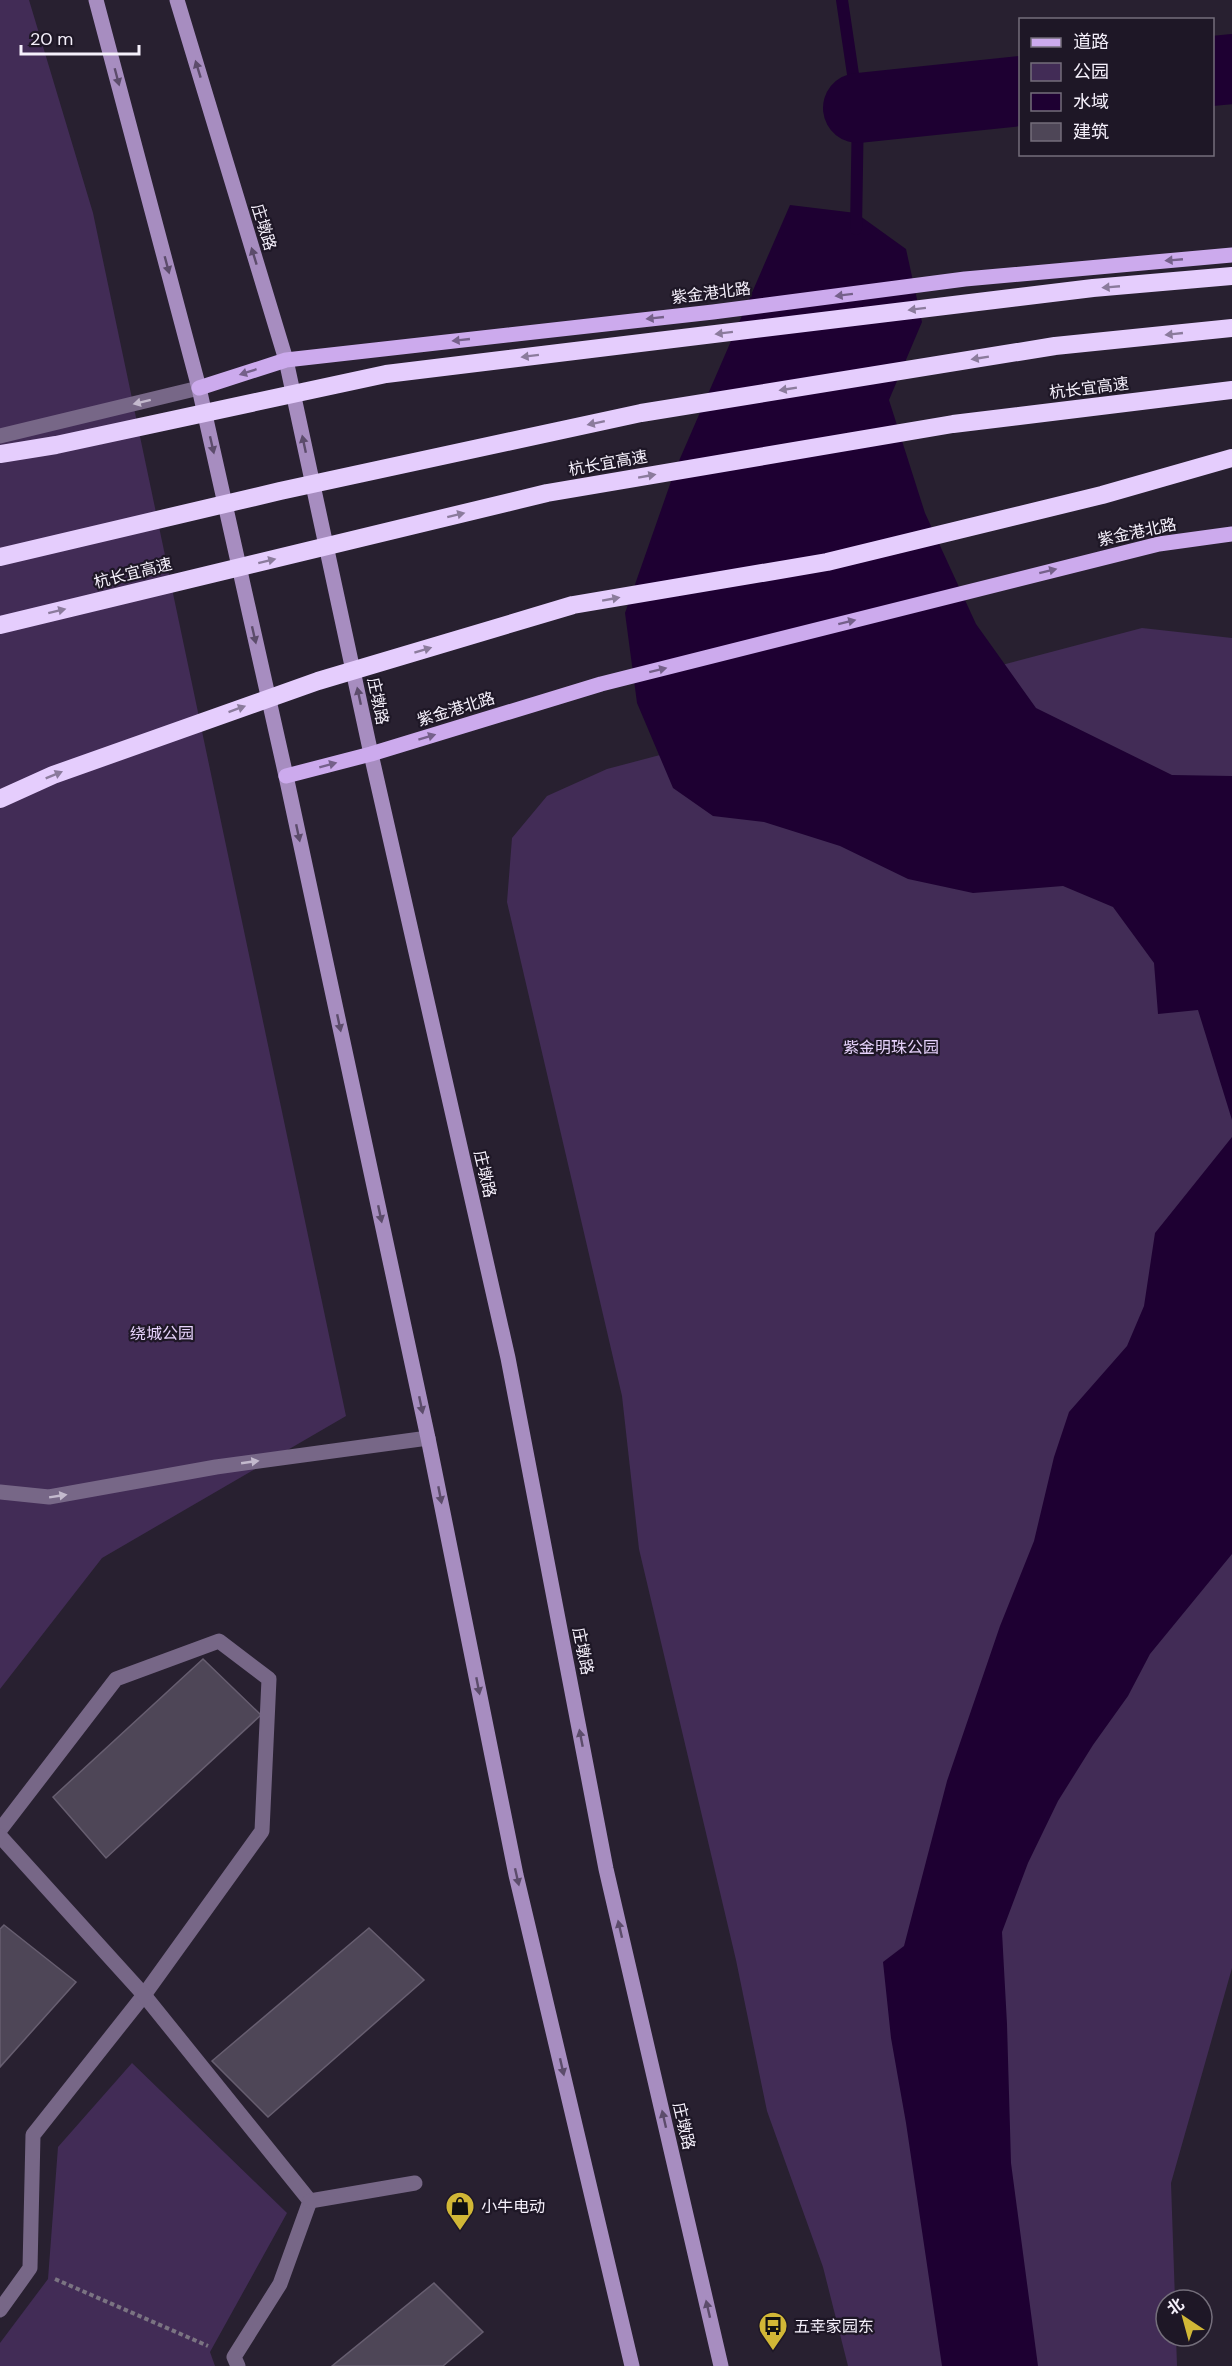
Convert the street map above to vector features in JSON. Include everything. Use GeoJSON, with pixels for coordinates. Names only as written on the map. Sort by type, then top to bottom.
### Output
{"type":"FeatureCollection","features":[{"type":"Feature","properties":{"kind":"highway"},"geometry":{"type":"LineString","coordinates":[[0,454],[56,445],[386,374],[1081,290],[1232,276]]}},
{"type":"Feature","properties":{"kind":"highway"},"geometry":{"type":"LineString","coordinates":[[0,557],[280,492],[641,413],[1055,346],[1232,328]]}},
{"type":"Feature","properties":{"kind":"highway","name":"杭长宜高速"},"geometry":{"type":"LineString","coordinates":[[0,625],[547,493],[952,424],[1232,390]]}},
{"type":"Feature","properties":{"kind":"highway"},"geometry":{"type":"LineString","coordinates":[[0,799],[53,775],[318,681],[573,605],[827,561],[1102,495],[1232,458]]}},
{"type":"Feature","properties":{"kind":"main road"},"geometry":{"type":"LineString","coordinates":[[96,0],[199,388],[286,776],[429,1438],[516,1875],[632,2366]]}},
{"type":"Feature","properties":{"kind":"main road","name":"庄墩路"},"geometry":{"type":"LineString","coordinates":[[177,0],[286,360],[371,753],[508,1358],[606,1869],[721,2366]]}},
{"type":"Feature","properties":{"kind":"main road","name":"紫金港北路"},"geometry":{"type":"LineString","coordinates":[[199,388],[286,360],[713,312],[965,279],[1232,255]]}},
{"type":"Feature","properties":{"kind":"main road","name":"紫金港北路"},"geometry":{"type":"LineString","coordinates":[[286,776],[601,684],[1159,544],[1232,534]]}},
{"type":"Feature","properties":{"kind":"street"},"geometry":{"type":"LineString","coordinates":[[0,436],[199,388]]}},
{"type":"Feature","properties":{"kind":"street"},"geometry":{"type":"LineString","coordinates":[[0,1492],[49,1497],[216,1467],[429,1438]]}},
{"type":"Feature","properties":{"kind":"street"},"geometry":{"type":"LineString","coordinates":[[0,1830],[116,1679],[219,1641],[269,1679],[262,1831],[144,1995],[33,2134],[30,2268],[0,2310]]}},
{"type":"Feature","properties":{"kind":"street"},"geometry":{"type":"LineString","coordinates":[[0,1836],[144,1995],[310,2201]]}},
{"type":"Feature","properties":{"kind":"street"},"geometry":{"type":"LineString","coordinates":[[310,2201],[415,2183]]}},
{"type":"Feature","properties":{"kind":"street"},"geometry":{"type":"LineString","coordinates":[[236,2362],[280,2284],[310,2201]]}},
{"type":"Feature","properties":{"kind":"path"},"geometry":{"type":"LineString","coordinates":[[30,2268],[236,2362]]}},
{"type":"Feature","properties":{"kind":"green space","name":"绕城公园"},"geometry":{"type":"Polygon","coordinates":[[[0,0],[29,0],[93,213],[346,1416],[102,1558],[0,1689],[0,0]]]}},
{"type":"Feature","properties":{"kind":"green space","name":"紫金明珠公园"},"geometry":{"type":"Polygon","coordinates":[[[1142,628],[1232,638],[1232,1968],[1171,2183],[1175,2288],[1154,2288],[1154,2348],[1176,2348],[1177,2366],[848,2366],[823,2267],[767,2111],[736,1960],[639,1549],[622,1396],[507,902],[512,838],[547,796],[607,769],[1142,628]]]}},
{"type":"Feature","properties":{"kind":"green space"},"geometry":{"type":"Polygon","coordinates":[[[132,2063],[287,2213],[210,2352],[215,2366],[0,2366],[0,2343],[48,2279],[58,2147],[132,2063]]]}},
{"type":"Feature","properties":{"kind":"water"},"geometry":{"type":"Polygon","coordinates":[[[790,205],[856,213],[906,249],[922,322],[889,400],[925,513],[976,624],[1036,708],[1172,775],[1232,776],[1232,1120],[1198,1010],[1158,1014],[1154,963],[1113,907],[1063,886],[973,893],[908,879],[840,846],[764,822],[713,816],[673,788],[637,703],[625,613],[675,470],[790,205]]]}},
{"type":"Feature","properties":{"kind":"water"},"geometry":{"type":"Polygon","coordinates":[[[1232,1137],[1232,1554],[1150,1654],[1128,1696],[1093,1745],[1058,1801],[1028,1863],[1002,1932],[1011,2163],[1038,2366],[942,2366],[891,2038],[883,1962],[904,1946],[947,1781],[1000,1626],[1034,1541],[1054,1457],[1069,1412],[1127,1346],[1144,1306],[1155,1233],[1232,1137]]]}},
{"type":"Feature","properties":{"kind":"building"},"geometry":{"type":"Polygon","coordinates":[[[203,1659],[261,1715],[106,1858],[53,1797],[203,1659]]]}},
{"type":"Feature","properties":{"kind":"building"},"geometry":{"type":"Polygon","coordinates":[[[4,1925],[76,1982],[0,2067],[0,1929],[4,1925]]]}},
{"type":"Feature","properties":{"kind":"building"},"geometry":{"type":"Polygon","coordinates":[[[369,1928],[424,1980],[268,2117],[212,2061],[369,1928]]]}},
{"type":"Feature","properties":{"kind":"building"},"geometry":{"type":"Polygon","coordinates":[[[434,2283],[483,2332],[443,2366],[332,2366],[434,2283]]]}},
{"type":"Feature","properties":{"kind":"waterway"},"geometry":{"type":"LineString","coordinates":[[842,0],[858,108],[856,229]]}},
{"type":"Feature","properties":{"kind":"waterway"},"geometry":{"type":"LineString","coordinates":[[1214,71],[1232,69]]}},
{"type":"Feature","properties":{"kind":"waterway"},"geometry":{"type":"LineString","coordinates":[[858,108],[1019,91]]}},
{"type":"Feature","properties":{"kind":"place","name":"小牛电动"},"geometry":{"type":"Point","coordinates":[460,2232]}},
{"type":"Feature","properties":{"kind":"place","name":"五幸家园东"},"geometry":{"type":"Point","coordinates":[773,2352]}}]}
